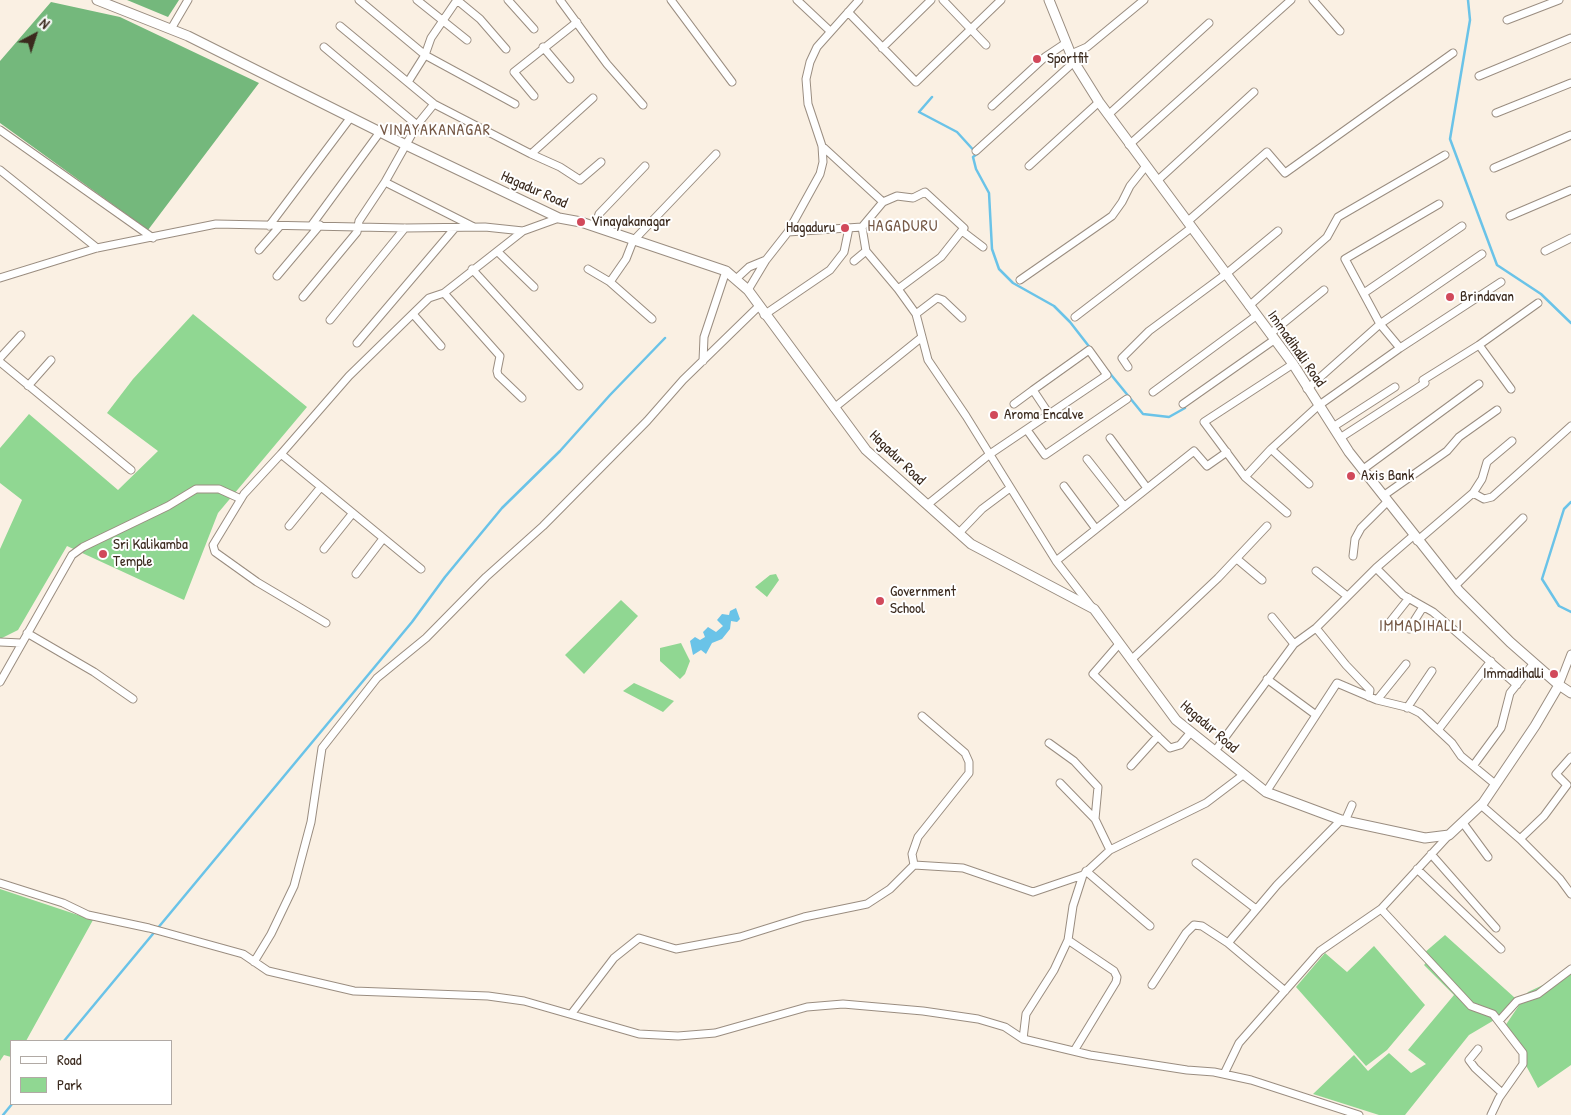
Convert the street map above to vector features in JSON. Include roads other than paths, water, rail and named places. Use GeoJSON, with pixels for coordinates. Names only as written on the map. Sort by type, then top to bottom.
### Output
{"type":"FeatureCollection","features":[{"type":"Feature","properties":{"kind":"street","name":"Hagadur Road"},"geometry":{"type":"LineString","coordinates":[[97,0],[171,29],[559,218],[595,227],[633,242],[726,270],[748,290],[758,307],[866,450],[971,544],[1094,609],[1176,720],[1244,775],[1266,792],[1343,821],[1425,838],[1449,835]]}},
{"type":"Feature","properties":{"kind":"street"},"geometry":{"type":"LineString","coordinates":[[171,29],[188,0]]}},
{"type":"Feature","properties":{"kind":"street"},"geometry":{"type":"LineString","coordinates":[[359,0],[425,55],[515,104]]}},
{"type":"Feature","properties":{"kind":"street"},"geometry":{"type":"LineString","coordinates":[[417,0],[467,40]]}},
{"type":"Feature","properties":{"kind":"street"},"geometry":{"type":"LineString","coordinates":[[408,82],[425,55],[431,38],[457,0],[480,19],[506,49]]}},
{"type":"Feature","properties":{"kind":"street"},"geometry":{"type":"LineString","coordinates":[[508,0],[534,29]]}},
{"type":"Feature","properties":{"kind":"street"},"geometry":{"type":"LineString","coordinates":[[560,0],[607,64],[643,104]]}},
{"type":"Feature","properties":{"kind":"street"},"geometry":{"type":"LineString","coordinates":[[671,0],[732,82]]}},
{"type":"Feature","properties":{"kind":"street"},"geometry":{"type":"LineString","coordinates":[[797,0],[830,31]]}},
{"type":"Feature","properties":{"kind":"street"},"geometry":{"type":"LineString","coordinates":[[882,48],[931,0]]}},
{"type":"Feature","properties":{"kind":"street"},"geometry":{"type":"LineString","coordinates":[[943,0],[972,27],[986,44]]}},
{"type":"Feature","properties":{"kind":"street"},"geometry":{"type":"LineString","coordinates":[[848,12],[916,82],[1001,0]]}},
{"type":"Feature","properties":{"kind":"street","name":"Immadihalli Road"},"geometry":{"type":"LineString","coordinates":[[1049,0],[1072,58],[1099,102],[1293,364],[1318,406],[1362,470],[1455,586],[1534,664],[1571,693]]}},
{"type":"Feature","properties":{"kind":"street"},"geometry":{"type":"LineString","coordinates":[[976,151],[1072,58],[1144,0]]}},
{"type":"Feature","properties":{"kind":"street"},"geometry":{"type":"LineString","coordinates":[[1129,145],[1291,0]]}},
{"type":"Feature","properties":{"kind":"street"},"geometry":{"type":"LineString","coordinates":[[1314,0],[1340,31]]}},
{"type":"Feature","properties":{"kind":"street"},"geometry":{"type":"LineString","coordinates":[[1507,20],[1559,0]]}},
{"type":"Feature","properties":{"kind":"street"},"geometry":{"type":"LineString","coordinates":[[748,290],[766,260],[788,232],[820,174],[823,162],[822,146],[808,104],[806,79],[810,62],[817,47],[856,1]]}},
{"type":"Feature","properties":{"kind":"street"},"geometry":{"type":"LineString","coordinates":[[534,96],[514,72],[543,47],[577,22]]}},
{"type":"Feature","properties":{"kind":"street"},"geometry":{"type":"LineString","coordinates":[[1108,115],[1209,23]]}},
{"type":"Feature","properties":{"kind":"street"},"geometry":{"type":"LineString","coordinates":[[340,26],[434,104],[560,167],[580,180],[601,162]]}},
{"type":"Feature","properties":{"kind":"street"},"geometry":{"type":"LineString","coordinates":[[1478,76],[1571,38]]}},
{"type":"Feature","properties":{"kind":"street"},"geometry":{"type":"LineString","coordinates":[[992,106],[1045,57],[1066,43]]}},
{"type":"Feature","properties":{"kind":"street"},"geometry":{"type":"LineString","coordinates":[[324,47],[417,124]]}},
{"type":"Feature","properties":{"kind":"street"},"geometry":{"type":"LineString","coordinates":[[543,47],[570,79]]}},
{"type":"Feature","properties":{"kind":"street"},"geometry":{"type":"LineString","coordinates":[[1075,317],[1189,225],[1267,152],[1286,172],[1453,53]]}},
{"type":"Feature","properties":{"kind":"street"},"geometry":{"type":"LineString","coordinates":[[1496,113],[1571,82]]}},
{"type":"Feature","properties":{"kind":"street"},"geometry":{"type":"LineString","coordinates":[[1157,181],[1254,92]]}},
{"type":"Feature","properties":{"kind":"street"},"geometry":{"type":"LineString","coordinates":[[531,154],[593,98]]}},
{"type":"Feature","properties":{"kind":"street"},"geometry":{"type":"LineString","coordinates":[[1030,166],[1099,102]]}},
{"type":"Feature","properties":{"kind":"street"},"geometry":{"type":"LineString","coordinates":[[303,297],[357,232],[359,221],[385,182],[417,124],[434,104]]}},
{"type":"Feature","properties":{"kind":"street"},"geometry":{"type":"LineString","coordinates":[[269,226],[352,117]]}},
{"type":"Feature","properties":{"kind":"street"},"geometry":{"type":"LineString","coordinates":[[0,130],[153,238]]}},
{"type":"Feature","properties":{"kind":"street"},"geometry":{"type":"LineString","coordinates":[[311,226],[380,132]]}},
{"type":"Feature","properties":{"kind":"street"},"geometry":{"type":"LineString","coordinates":[[1494,168],[1571,135]]}},
{"type":"Feature","properties":{"kind":"street"},"geometry":{"type":"LineString","coordinates":[[822,146],[883,202]]}},
{"type":"Feature","properties":{"kind":"street"},"geometry":{"type":"LineString","coordinates":[[610,282],[626,258],[633,242],[716,154]]}},
{"type":"Feature","properties":{"kind":"street"},"geometry":{"type":"LineString","coordinates":[[1249,306],[1327,237],[1338,217],[1445,155]]}},
{"type":"Feature","properties":{"kind":"street"},"geometry":{"type":"LineString","coordinates":[[595,227],[599,214],[645,166]]}},
{"type":"Feature","properties":{"kind":"street"},"geometry":{"type":"LineString","coordinates":[[1020,280],[1112,216],[1130,186],[1146,166]]}},
{"type":"Feature","properties":{"kind":"street"},"geometry":{"type":"LineString","coordinates":[[0,170],[97,248]]}},
{"type":"Feature","properties":{"kind":"street"},"geometry":{"type":"LineString","coordinates":[[385,182],[475,228]]}},
{"type":"Feature","properties":{"kind":"street"},"geometry":{"type":"LineString","coordinates":[[1510,216],[1571,190]]}},
{"type":"Feature","properties":{"kind":"street"},"geometry":{"type":"LineString","coordinates":[[788,232],[862,227],[883,202],[897,196],[913,198],[925,192],[929,193],[964,228],[941,257],[898,289]]}},
{"type":"Feature","properties":{"kind":"street"},"geometry":{"type":"LineString","coordinates":[[1400,348],[1380,324],[1345,259],[1439,204]]}},
{"type":"Feature","properties":{"kind":"street"},"geometry":{"type":"LineString","coordinates":[[326,623],[257,582],[216,552],[213,545],[241,499],[349,376],[429,298],[444,293],[472,269],[498,252],[523,231],[559,218]]}},
{"type":"Feature","properties":{"kind":"street"},"geometry":{"type":"LineString","coordinates":[[0,278],[97,248],[216,224],[475,228],[523,231]]}},
{"type":"Feature","properties":{"kind":"street"},"geometry":{"type":"LineString","coordinates":[[277,276],[320,225]]}},
{"type":"Feature","properties":{"kind":"street"},"geometry":{"type":"LineString","coordinates":[[259,250],[280,226]]}},
{"type":"Feature","properties":{"kind":"street"},"geometry":{"type":"LineString","coordinates":[[1364,293],[1462,226]]}},
{"type":"Feature","properties":{"kind":"street"},"geometry":{"type":"LineString","coordinates":[[862,227],[866,251],[916,314],[928,360],[990,454],[1056,561],[1094,609]]}},
{"type":"Feature","properties":{"kind":"street"},"geometry":{"type":"LineString","coordinates":[[330,320],[405,228]]}},
{"type":"Feature","properties":{"kind":"street"},"geometry":{"type":"LineString","coordinates":[[764,315],[830,270],[844,252],[849,228]]}},
{"type":"Feature","properties":{"kind":"street"},"geometry":{"type":"LineString","coordinates":[[357,343],[454,229]]}},
{"type":"Feature","properties":{"kind":"street"},"geometry":{"type":"LineString","coordinates":[[962,231],[983,247]]}},
{"type":"Feature","properties":{"kind":"street"},"geometry":{"type":"LineString","coordinates":[[1128,368],[1122,358],[1149,331],[1226,274],[1278,231]]}},
{"type":"Feature","properties":{"kind":"street"},"geometry":{"type":"LineString","coordinates":[[1545,250],[1571,238]]}},
{"type":"Feature","properties":{"kind":"street"},"geometry":{"type":"LineString","coordinates":[[854,261],[866,251]]}},
{"type":"Feature","properties":{"kind":"street"},"geometry":{"type":"LineString","coordinates":[[498,252],[534,287]]}},
{"type":"Feature","properties":{"kind":"street"},"geometry":{"type":"LineString","coordinates":[[1307,389],[1380,324],[1482,254]]}},
{"type":"Feature","properties":{"kind":"street"},"geometry":{"type":"LineString","coordinates":[[736,279],[749,266],[766,260]]}},
{"type":"Feature","properties":{"kind":"street"},"geometry":{"type":"LineString","coordinates":[[472,269],[579,386]]}},
{"type":"Feature","properties":{"kind":"street"},"geometry":{"type":"LineString","coordinates":[[588,269],[610,282],[652,319]]}},
{"type":"Feature","properties":{"kind":"street"},"geometry":{"type":"LineString","coordinates":[[703,361],[704,337],[726,270]]}},
{"type":"Feature","properties":{"kind":"street"},"geometry":{"type":"LineString","coordinates":[[1245,477],[1271,449],[1318,406],[1400,348],[1501,282]]}},
{"type":"Feature","properties":{"kind":"street"},"geometry":{"type":"LineString","coordinates":[[1183,404],[1272,337],[1324,290]]}},
{"type":"Feature","properties":{"kind":"street"},"geometry":{"type":"LineString","coordinates":[[444,293],[500,356],[496,371],[498,375],[522,398]]}},
{"type":"Feature","properties":{"kind":"street"},"geometry":{"type":"LineString","coordinates":[[916,314],[937,298],[962,318]]}},
{"type":"Feature","properties":{"kind":"street"},"geometry":{"type":"LineString","coordinates":[[1340,438],[1425,384],[1423,380],[1479,345],[1538,303]]}},
{"type":"Feature","properties":{"kind":"street"},"geometry":{"type":"LineString","coordinates":[[254,962],[271,934],[294,886],[311,822],[322,748],[377,678],[426,638],[486,578],[543,526],[758,307]]}},
{"type":"Feature","properties":{"kind":"street"},"geometry":{"type":"LineString","coordinates":[[413,314],[441,346]]}},
{"type":"Feature","properties":{"kind":"street"},"geometry":{"type":"LineString","coordinates":[[1152,392],[1256,316]]}},
{"type":"Feature","properties":{"kind":"street"},"geometry":{"type":"LineString","coordinates":[[0,358],[22,335]]}},
{"type":"Feature","properties":{"kind":"street"},"geometry":{"type":"LineString","coordinates":[[834,408],[922,337]]}},
{"type":"Feature","properties":{"kind":"street"},"geometry":{"type":"LineString","coordinates":[[1479,345],[1510,389]]}},
{"type":"Feature","properties":{"kind":"street"},"geometry":{"type":"LineString","coordinates":[[927,505],[990,454],[1107,375],[1089,350],[1014,404]]}},
{"type":"Feature","properties":{"kind":"street"},"geometry":{"type":"LineString","coordinates":[[28,386],[51,360]]}},
{"type":"Feature","properties":{"kind":"street"},"geometry":{"type":"LineString","coordinates":[[0,362],[131,470]]}},
{"type":"Feature","properties":{"kind":"street"},"geometry":{"type":"LineString","coordinates":[[1287,513],[1245,477],[1204,422],[1293,364]]}},
{"type":"Feature","properties":{"kind":"street"},"geometry":{"type":"LineString","coordinates":[[1362,470],[1480,384]]}},
{"type":"Feature","properties":{"kind":"street"},"geometry":{"type":"LineString","coordinates":[[1333,428],[1395,387]]}},
{"type":"Feature","properties":{"kind":"street"},"geometry":{"type":"LineString","coordinates":[[1033,390],[1049,414]]}},
{"type":"Feature","properties":{"kind":"street"},"geometry":{"type":"LineString","coordinates":[[1027,430],[1045,454],[1127,399]]}},
{"type":"Feature","properties":{"kind":"street"},"geometry":{"type":"LineString","coordinates":[[1353,556],[1355,538],[1385,499],[1447,451],[1459,437],[1497,410]]}},
{"type":"Feature","properties":{"kind":"street"},"geometry":{"type":"LineString","coordinates":[[1473,493],[1484,499],[1492,497],[1571,426]]}},
{"type":"Feature","properties":{"kind":"street"},"geometry":{"type":"LineString","coordinates":[[1110,438],[1147,488]]}},
{"type":"Feature","properties":{"kind":"street"},"geometry":{"type":"LineString","coordinates":[[1214,751],[1294,644],[1316,628],[1376,568],[1473,493],[1482,479],[1487,462],[1512,441]]}},
{"type":"Feature","properties":{"kind":"street"},"geometry":{"type":"LineString","coordinates":[[1271,449],[1309,484]]}},
{"type":"Feature","properties":{"kind":"street"},"geometry":{"type":"LineString","coordinates":[[1056,561],[1194,451],[1207,466],[1227,452]]}},
{"type":"Feature","properties":{"kind":"street"},"geometry":{"type":"LineString","coordinates":[[281,454],[382,540],[420,569]]}},
{"type":"Feature","properties":{"kind":"street"},"geometry":{"type":"LineString","coordinates":[[1087,459],[1124,506]]}},
{"type":"Feature","properties":{"kind":"street"},"geometry":{"type":"LineString","coordinates":[[1064,486],[1096,529]]}},
{"type":"Feature","properties":{"kind":"street"},"geometry":{"type":"LineString","coordinates":[[289,526],[320,488]]}},
{"type":"Feature","properties":{"kind":"street"},"geometry":{"type":"LineString","coordinates":[[959,533],[982,509],[1010,488]]}},
{"type":"Feature","properties":{"kind":"street"},"geometry":{"type":"LineString","coordinates":[[0,682],[72,556],[83,547],[168,506],[196,489],[219,489],[241,499]]}},
{"type":"Feature","properties":{"kind":"street"},"geometry":{"type":"LineString","coordinates":[[324,549],[352,514]]}},
{"type":"Feature","properties":{"kind":"street"},"geometry":{"type":"LineString","coordinates":[[1455,586],[1523,518]]}},
{"type":"Feature","properties":{"kind":"street"},"geometry":{"type":"LineString","coordinates":[[1131,660],[1237,559],[1267,526]]}},
{"type":"Feature","properties":{"kind":"street"},"geometry":{"type":"LineString","coordinates":[[356,574],[382,540]]}},
{"type":"Feature","properties":{"kind":"street"},"geometry":{"type":"LineString","coordinates":[[1237,559],[1262,580]]}},
{"type":"Feature","properties":{"kind":"street"},"geometry":{"type":"LineString","coordinates":[[1376,568],[1409,598],[1454,629],[1517,685]]}},
{"type":"Feature","properties":{"kind":"street"},"geometry":{"type":"LineString","coordinates":[[1316,571],[1347,596]]}},
{"type":"Feature","properties":{"kind":"street"},"geometry":{"type":"LineString","coordinates":[[1386,627],[1409,598]]}},
{"type":"Feature","properties":{"kind":"street"},"geometry":{"type":"LineString","coordinates":[[1409,629],[1423,606]]}},
{"type":"Feature","properties":{"kind":"street"},"geometry":{"type":"LineString","coordinates":[[1272,617],[1294,644]]}},
{"type":"Feature","properties":{"kind":"street"},"geometry":{"type":"LineString","coordinates":[[1316,628],[1346,666],[1370,690],[1369,697]]}},
{"type":"Feature","properties":{"kind":"street"},"geometry":{"type":"LineString","coordinates":[[27,633],[94,672],[133,699]]}},
{"type":"Feature","properties":{"kind":"street"},"geometry":{"type":"LineString","coordinates":[[0,642],[21,643]]}},
{"type":"Feature","properties":{"kind":"street"},"geometry":{"type":"LineString","coordinates":[[1119,644],[1093,674],[1170,748],[1180,745],[1191,732]]}},
{"type":"Feature","properties":{"kind":"street"},"geometry":{"type":"LineString","coordinates":[[1224,1074],[1239,1043],[1320,951],[1381,909],[1449,835],[1481,805],[1559,685],[1571,654]]}},
{"type":"Feature","properties":{"kind":"street"},"geometry":{"type":"LineString","coordinates":[[1438,730],[1491,661]]}},
{"type":"Feature","properties":{"kind":"street"},"geometry":{"type":"LineString","coordinates":[[1377,700],[1406,664]]}},
{"type":"Feature","properties":{"kind":"street"},"geometry":{"type":"LineString","coordinates":[[1473,766],[1501,728],[1510,693],[1534,664]]}},
{"type":"Feature","properties":{"kind":"street"},"geometry":{"type":"LineString","coordinates":[[1407,708],[1432,671]]}},
{"type":"Feature","properties":{"kind":"street"},"geometry":{"type":"LineString","coordinates":[[1267,680],[1316,715]]}},
{"type":"Feature","properties":{"kind":"street"},"geometry":{"type":"LineString","coordinates":[[1266,792],[1337,683],[1377,700],[1420,713],[1452,743],[1460,756],[1496,784]]}},
{"type":"Feature","properties":{"kind":"street"},"geometry":{"type":"LineString","coordinates":[[914,865],[912,854],[918,837],[969,773],[969,762],[965,753],[922,716]]}},
{"type":"Feature","properties":{"kind":"street"},"geometry":{"type":"LineString","coordinates":[[1131,766],[1158,736]]}},
{"type":"Feature","properties":{"kind":"street"},"geometry":{"type":"LineString","coordinates":[[1049,743],[1074,761],[1098,787],[1094,818]]}},
{"type":"Feature","properties":{"kind":"street"},"geometry":{"type":"LineString","coordinates":[[1520,839],[1544,816],[1567,785],[1556,774],[1571,757]]}},
{"type":"Feature","properties":{"kind":"street"},"geometry":{"type":"LineString","coordinates":[[572,1013],[614,958],[639,938],[676,949],[740,937],[804,917],[867,904],[890,889],[914,865],[963,868],[1033,892],[1084,873],[1110,850],[1206,803],[1244,775]]}},
{"type":"Feature","properties":{"kind":"street"},"geometry":{"type":"LineString","coordinates":[[1060,783],[1094,818],[1110,850]]}},
{"type":"Feature","properties":{"kind":"street"},"geometry":{"type":"LineString","coordinates":[[1228,943],[1277,885],[1343,821],[1352,805]]}},
{"type":"Feature","properties":{"kind":"street"},"geometry":{"type":"LineString","coordinates":[[1481,805],[1520,839],[1560,879],[1571,894]]}},
{"type":"Feature","properties":{"kind":"street"},"geometry":{"type":"LineString","coordinates":[[1463,823],[1488,857]]}},
{"type":"Feature","properties":{"kind":"street"},"geometry":{"type":"LineString","coordinates":[[1431,854],[1496,928]]}},
{"type":"Feature","properties":{"kind":"street"},"geometry":{"type":"LineString","coordinates":[[1196,863],[1256,909]]}},
{"type":"Feature","properties":{"kind":"street"},"geometry":{"type":"LineString","coordinates":[[1417,869],[1501,949]]}},
{"type":"Feature","properties":{"kind":"street"},"geometry":{"type":"LineString","coordinates":[[1084,873],[1150,926]]}},
{"type":"Feature","properties":{"kind":"street"},"geometry":{"type":"LineString","coordinates":[[1023,1039],[1026,1014],[1054,970],[1068,940],[1073,906],[1084,873]]}},
{"type":"Feature","properties":{"kind":"street"},"geometry":{"type":"LineString","coordinates":[[0,882],[63,903],[88,915],[196,940],[243,954],[268,972],[354,991],[488,996],[524,1001],[572,1013],[639,1034],[678,1036],[715,1033],[807,1007],[843,1004],[978,1019],[1005,1027],[1023,1039],[1123,1061],[1224,1074],[1360,1115]]}},
{"type":"Feature","properties":{"kind":"street"},"geometry":{"type":"LineString","coordinates":[[1381,909],[1471,1006],[1493,1014],[1523,1053],[1524,1059],[1502,1093],[1491,1115]]}},
{"type":"Feature","properties":{"kind":"street"},"geometry":{"type":"LineString","coordinates":[[1152,985],[1186,933],[1194,925],[1202,926],[1228,943],[1285,991]]}},
{"type":"Feature","properties":{"kind":"street"},"geometry":{"type":"LineString","coordinates":[[1068,940],[1114,971],[1117,977],[1116,982],[1074,1051]]}},
{"type":"Feature","properties":{"kind":"street"},"geometry":{"type":"LineString","coordinates":[[1499,1021],[1517,1001],[1538,994],[1571,969]]}},
{"type":"Feature","properties":{"kind":"street"},"geometry":{"type":"LineString","coordinates":[[1478,1049],[1469,1060],[1502,1093]]}},
{"type":"Feature","properties":{"kind":"water"},"geometry":{"type":"Polygon","coordinates":[[[736,608],[740,619],[737,622],[731,621],[730,629],[722,639],[712,643],[706,654],[701,650],[693,655],[690,641],[695,637],[700,640],[705,637],[703,632],[708,627],[716,632],[723,626],[717,620],[722,614],[729,615],[730,611],[736,608]]]}},
{"type":"Feature","properties":{"kind":"waterway"},"geometry":{"type":"LineString","coordinates":[[1468,0],[1470,20],[1450,139],[1497,265],[1541,294],[1571,323]]}},
{"type":"Feature","properties":{"kind":"waterway"},"geometry":{"type":"LineString","coordinates":[[932,97],[919,112],[957,132],[977,154],[973,157],[976,169],[989,193],[992,249],[999,269],[1013,283],[1054,306],[1070,322],[1091,349]]}},
{"type":"Feature","properties":{"kind":"waterway"},"geometry":{"type":"LineString","coordinates":[[65,1040],[412,622],[445,577],[502,508],[560,451],[665,338]]}},
{"type":"Feature","properties":{"kind":"waterway"},"geometry":{"type":"LineString","coordinates":[[1108,371],[1143,414],[1169,417],[1185,408]]}},
{"type":"Feature","properties":{"kind":"waterway"},"geometry":{"type":"LineString","coordinates":[[1571,502],[1564,509],[1542,579],[1559,606],[1571,612]]}},
{"type":"Feature","properties":{"kind":"waterway"},"geometry":{"type":"LineString","coordinates":[[3,1115],[11,1105]]}},
{"type":"Feature","properties":{"kind":"place","name":"Sportfit"},"geometry":{"type":"Point","coordinates":[1037,59]}},
{"type":"Feature","properties":{"kind":"place","name":"Vinayakanagar"},"geometry":{"type":"Point","coordinates":[581,222]}},
{"type":"Feature","properties":{"kind":"place","name":"Hagaduru"},"geometry":{"type":"Point","coordinates":[845,228]}},
{"type":"Feature","properties":{"kind":"place","name":"Brindavan"},"geometry":{"type":"Point","coordinates":[1450,297]}},
{"type":"Feature","properties":{"kind":"place","name":"Aroma Encalve"},"geometry":{"type":"Point","coordinates":[994,415]}},
{"type":"Feature","properties":{"kind":"place","name":"Axis Bank"},"geometry":{"type":"Point","coordinates":[1351,476]}},
{"type":"Feature","properties":{"kind":"place","name":"Sri Kalikamba Temple"},"geometry":{"type":"Point","coordinates":[103,554]}},
{"type":"Feature","properties":{"kind":"place","name":"Government School"},"geometry":{"type":"Point","coordinates":[880,601]}},
{"type":"Feature","properties":{"kind":"place","name":"Immadihalli"},"geometry":{"type":"Point","coordinates":[1554,674]}},
{"type":"Feature","properties":{"kind":"district","name":"VINAYAKANAGAR"},"geometry":{"type":"Point","coordinates":[435,131]}},
{"type":"Feature","properties":{"kind":"district","name":"HAGADURU"},"geometry":{"type":"Point","coordinates":[903,227]}},
{"type":"Feature","properties":{"kind":"district","name":"IMMADIHALLI"},"geometry":{"type":"Point","coordinates":[1421,627]}}]}
